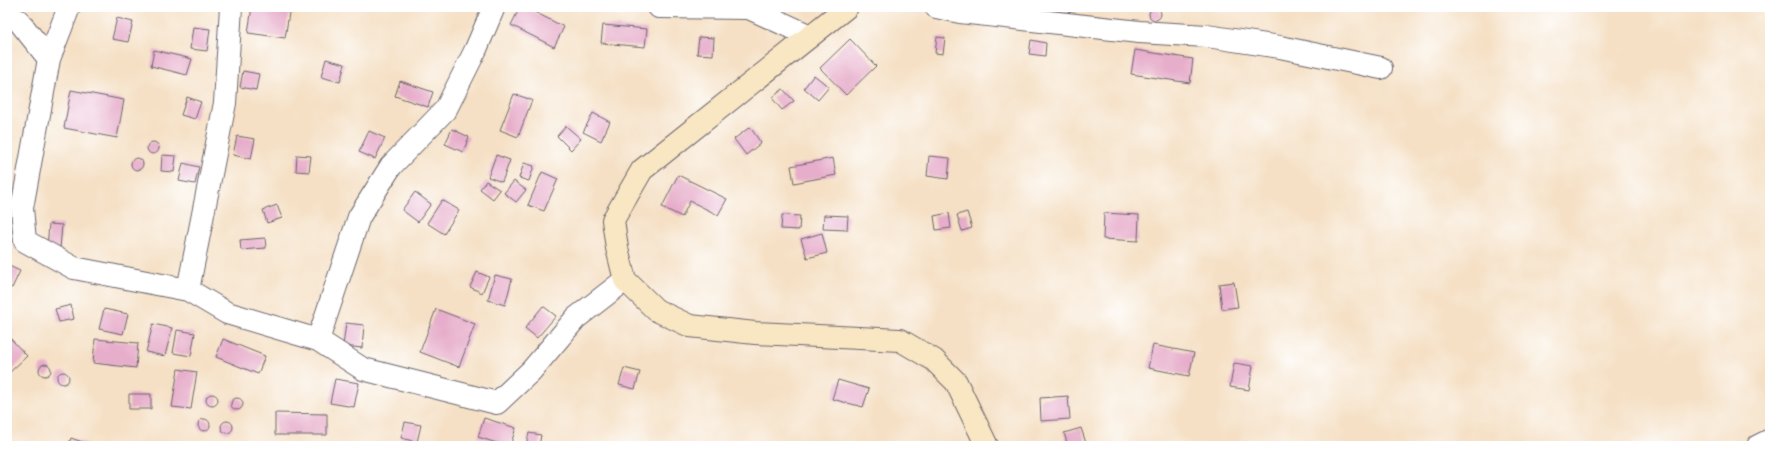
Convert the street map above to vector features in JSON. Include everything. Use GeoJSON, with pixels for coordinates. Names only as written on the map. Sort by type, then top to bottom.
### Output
{"type":"FeatureCollection","features":[{"type":"Feature","properties":{"kind":"street"},"geometry":{"type":"LineString","coordinates":[[69,7],[49,59],[22,208],[25,241],[74,268],[188,290],[227,313],[318,340],[364,369],[497,403],[531,371],[576,318],[625,280]]}},
{"type":"Feature","properties":{"kind":"street"},"geometry":{"type":"LineString","coordinates":[[188,290],[225,103],[231,7]]}},
{"type":"Feature","properties":{"kind":"street"},"geometry":{"type":"LineString","coordinates":[[318,340],[359,217],[391,166],[446,108],[476,49],[494,7]]}},
{"type":"Feature","properties":{"kind":"street"},"geometry":{"type":"LineString","coordinates":[[659,7],[749,8],[810,36]]}},
{"type":"Feature","properties":{"kind":"street"},"geometry":{"type":"LineString","coordinates":[[847,7],[642,170],[613,220],[617,248],[625,280],[656,310],[690,326],[755,333],[900,340],[934,360],[956,382],[987,446]]}},
{"type":"Feature","properties":{"kind":"street"},"geometry":{"type":"LineString","coordinates":[[936,7],[960,12],[1139,32],[1207,36],[1280,47],[1381,68]]}},
{"type":"Feature","properties":{"kind":"street"},"geometry":{"type":"LineString","coordinates":[[7,17],[18,20],[49,59]]}},
{"type":"Feature","properties":{"kind":"street"},"geometry":{"type":"LineString","coordinates":[[1758,446],[1770,440]]}},
{"type":"Feature","properties":{"kind":"building"},"geometry":{"type":"Polygon","coordinates":[[[252,7],[290,7],[285,38],[248,33],[252,7]]]}},
{"type":"Feature","properties":{"kind":"building"},"geometry":{"type":"Polygon","coordinates":[[[469,7],[484,7],[483,11],[469,7]]]}},
{"type":"Feature","properties":{"kind":"building"},"geometry":{"type":"Polygon","coordinates":[[[520,7],[525,7],[564,27],[554,47],[511,25],[520,7]]]}},
{"type":"Feature","properties":{"kind":"building"},"geometry":{"type":"Polygon","coordinates":[[[1157,8],[1160,9],[1160,19],[1153,20],[1150,19],[1149,12],[1150,9],[1157,8]]]}},
{"type":"Feature","properties":{"kind":"building"},"geometry":{"type":"Polygon","coordinates":[[[117,18],[133,22],[128,42],[112,39],[117,18]]]}},
{"type":"Feature","properties":{"kind":"building"},"geometry":{"type":"Polygon","coordinates":[[[603,25],[647,29],[645,47],[601,43],[603,25]]]}},
{"type":"Feature","properties":{"kind":"building"},"geometry":{"type":"Polygon","coordinates":[[[193,27],[210,29],[207,51],[190,49],[193,27]]]}},
{"type":"Feature","properties":{"kind":"building"},"geometry":{"type":"Polygon","coordinates":[[[699,37],[714,38],[713,55],[697,54],[699,37]]]}},
{"type":"Feature","properties":{"kind":"building"},"geometry":{"type":"Polygon","coordinates":[[[937,37],[945,38],[943,54],[935,53],[937,37]]]}},
{"type":"Feature","properties":{"kind":"building"},"geometry":{"type":"Polygon","coordinates":[[[850,39],[876,66],[846,95],[820,68],[850,39]]]}},
{"type":"Feature","properties":{"kind":"building"},"geometry":{"type":"Polygon","coordinates":[[[1031,40],[1046,43],[1045,56],[1029,54],[1031,40]]]}},
{"type":"Feature","properties":{"kind":"building"},"geometry":{"type":"Polygon","coordinates":[[[154,50],[192,59],[187,75],[151,66],[154,50]]]}},
{"type":"Feature","properties":{"kind":"building"},"geometry":{"type":"Polygon","coordinates":[[[1135,50],[1193,59],[1190,83],[1131,74],[1135,50]]]}},
{"type":"Feature","properties":{"kind":"building"},"geometry":{"type":"Polygon","coordinates":[[[326,59],[345,64],[340,82],[321,77],[326,59]]]}},
{"type":"Feature","properties":{"kind":"building"},"geometry":{"type":"Polygon","coordinates":[[[243,71],[259,74],[256,90],[240,87],[243,71]]]}},
{"type":"Feature","properties":{"kind":"building"},"geometry":{"type":"Polygon","coordinates":[[[814,75],[829,87],[818,100],[804,88],[814,75]]]}},
{"type":"Feature","properties":{"kind":"building"},"geometry":{"type":"Polygon","coordinates":[[[400,81],[433,92],[428,107],[395,96],[400,81]]]}},
{"type":"Feature","properties":{"kind":"building"},"geometry":{"type":"Polygon","coordinates":[[[783,89],[794,101],[782,110],[772,98],[783,89]]]}},
{"type":"Feature","properties":{"kind":"building"},"geometry":{"type":"Polygon","coordinates":[[[71,90],[124,100],[117,138],[64,128],[71,90]]]}},
{"type":"Feature","properties":{"kind":"building"},"geometry":{"type":"Polygon","coordinates":[[[514,94],[532,100],[518,137],[500,130],[514,94]]]}},
{"type":"Feature","properties":{"kind":"building"},"geometry":{"type":"Polygon","coordinates":[[[187,97],[201,102],[195,119],[181,115],[187,97]]]}},
{"type":"Feature","properties":{"kind":"building"},"geometry":{"type":"Polygon","coordinates":[[[593,113],[610,122],[601,141],[583,132],[593,113]]]}},
{"type":"Feature","properties":{"kind":"building"},"geometry":{"type":"Polygon","coordinates":[[[566,126],[581,139],[571,150],[557,136],[566,126]]]}},
{"type":"Feature","properties":{"kind":"building"},"geometry":{"type":"Polygon","coordinates":[[[750,127],[761,143],[746,155],[734,139],[750,127]]]}},
{"type":"Feature","properties":{"kind":"building"},"geometry":{"type":"Polygon","coordinates":[[[452,129],[469,137],[463,152],[445,144],[452,129]]]}},
{"type":"Feature","properties":{"kind":"building"},"geometry":{"type":"Polygon","coordinates":[[[369,131],[385,138],[375,159],[359,152],[369,131]]]}},
{"type":"Feature","properties":{"kind":"building"},"geometry":{"type":"Polygon","coordinates":[[[237,136],[255,139],[251,159],[233,155],[237,136]]]}},
{"type":"Feature","properties":{"kind":"building"},"geometry":{"type":"Polygon","coordinates":[[[151,142],[155,142],[159,148],[155,154],[151,154],[147,150],[147,146],[151,142]]]}},
{"type":"Feature","properties":{"kind":"building"},"geometry":{"type":"Polygon","coordinates":[[[162,155],[176,156],[174,172],[161,171],[162,155]]]}},
{"type":"Feature","properties":{"kind":"building"},"geometry":{"type":"Polygon","coordinates":[[[297,155],[311,156],[309,172],[296,171],[297,155]]]}},
{"type":"Feature","properties":{"kind":"building"},"geometry":{"type":"Polygon","coordinates":[[[496,155],[510,160],[502,182],[488,177],[496,155]]]}},
{"type":"Feature","properties":{"kind":"building"},"geometry":{"type":"Polygon","coordinates":[[[929,156],[950,158],[948,179],[927,176],[929,156]]]}},
{"type":"Feature","properties":{"kind":"building"},"geometry":{"type":"Polygon","coordinates":[[[135,158],[139,158],[143,164],[139,170],[135,170],[131,166],[131,162],[135,158]]]}},
{"type":"Feature","properties":{"kind":"building"},"geometry":{"type":"Polygon","coordinates":[[[833,158],[836,175],[794,183],[791,166],[833,158]]]}},
{"type":"Feature","properties":{"kind":"building"},"geometry":{"type":"Polygon","coordinates":[[[183,163],[199,167],[195,184],[179,181],[183,163]]]}},
{"type":"Feature","properties":{"kind":"building"},"geometry":{"type":"Polygon","coordinates":[[[524,163],[534,166],[529,181],[519,178],[524,163]]]}},
{"type":"Feature","properties":{"kind":"building"},"geometry":{"type":"Polygon","coordinates":[[[542,172],[558,179],[544,211],[528,205],[542,172]]]}},
{"type":"Feature","properties":{"kind":"building"},"geometry":{"type":"Polygon","coordinates":[[[678,175],[727,199],[718,215],[690,201],[682,217],[662,207],[678,175]]]}},
{"type":"Feature","properties":{"kind":"building"},"geometry":{"type":"Polygon","coordinates":[[[486,181],[500,190],[493,199],[480,189],[486,181]]]}},
{"type":"Feature","properties":{"kind":"building"},"geometry":{"type":"Polygon","coordinates":[[[514,181],[526,190],[516,202],[504,193],[514,181]]]}},
{"type":"Feature","properties":{"kind":"building"},"geometry":{"type":"Polygon","coordinates":[[[415,192],[431,204],[418,222],[402,210],[415,192]]]}},
{"type":"Feature","properties":{"kind":"building"},"geometry":{"type":"Polygon","coordinates":[[[442,200],[459,210],[444,234],[427,223],[442,200]]]}},
{"type":"Feature","properties":{"kind":"building"},"geometry":{"type":"Polygon","coordinates":[[[277,205],[282,218],[267,223],[263,210],[277,205]]]}},
{"type":"Feature","properties":{"kind":"building"},"geometry":{"type":"Polygon","coordinates":[[[967,212],[972,228],[962,231],[957,215],[967,212]]]}},
{"type":"Feature","properties":{"kind":"building"},"geometry":{"type":"Polygon","coordinates":[[[949,213],[951,228],[936,230],[934,216],[949,213]]]}},
{"type":"Feature","properties":{"kind":"building"},"geometry":{"type":"Polygon","coordinates":[[[1104,213],[1139,215],[1138,241],[1103,239],[1104,213]]]}},
{"type":"Feature","properties":{"kind":"building"},"geometry":{"type":"Polygon","coordinates":[[[782,215],[800,216],[799,230],[781,229],[782,215]]]}},
{"type":"Feature","properties":{"kind":"building"},"geometry":{"type":"Polygon","coordinates":[[[824,215],[848,216],[847,230],[823,229],[824,215]]]}},
{"type":"Feature","properties":{"kind":"building"},"geometry":{"type":"Polygon","coordinates":[[[49,224],[62,225],[60,249],[47,248],[49,224]]]}},
{"type":"Feature","properties":{"kind":"building"},"geometry":{"type":"Polygon","coordinates":[[[822,233],[827,253],[807,258],[801,239],[822,233]]]}},
{"type":"Feature","properties":{"kind":"building"},"geometry":{"type":"Polygon","coordinates":[[[265,238],[266,248],[241,250],[240,240],[265,238]]]}},
{"type":"Feature","properties":{"kind":"building"},"geometry":{"type":"Polygon","coordinates":[[[7,265],[20,271],[12,288],[7,285],[7,265]]]}},
{"type":"Feature","properties":{"kind":"building"},"geometry":{"type":"Polygon","coordinates":[[[477,272],[489,277],[482,293],[470,287],[477,272]]]}},
{"type":"Feature","properties":{"kind":"building"},"geometry":{"type":"Polygon","coordinates":[[[495,275],[512,279],[505,305],[488,300],[495,275]]]}},
{"type":"Feature","properties":{"kind":"building"},"geometry":{"type":"Polygon","coordinates":[[[1234,282],[1238,307],[1222,309],[1219,284],[1234,282]]]}},
{"type":"Feature","properties":{"kind":"building"},"geometry":{"type":"Polygon","coordinates":[[[71,305],[74,319],[59,322],[55,309],[71,305]]]}},
{"type":"Feature","properties":{"kind":"building"},"geometry":{"type":"Polygon","coordinates":[[[543,306],[556,316],[537,338],[525,328],[543,306]]]}},
{"type":"Feature","properties":{"kind":"building"},"geometry":{"type":"Polygon","coordinates":[[[104,309],[128,314],[123,334],[99,329],[104,309]]]}},
{"type":"Feature","properties":{"kind":"building"},"geometry":{"type":"Polygon","coordinates":[[[436,309],[475,324],[459,367],[420,352],[436,309]]]}},
{"type":"Feature","properties":{"kind":"building"},"geometry":{"type":"Polygon","coordinates":[[[346,323],[364,325],[362,348],[343,346],[346,323]]]}},
{"type":"Feature","properties":{"kind":"building"},"geometry":{"type":"Polygon","coordinates":[[[153,324],[172,328],[165,356],[146,352],[153,324]]]}},
{"type":"Feature","properties":{"kind":"building"},"geometry":{"type":"Polygon","coordinates":[[[177,330],[195,333],[191,356],[173,353],[177,330]]]}},
{"type":"Feature","properties":{"kind":"building"},"geometry":{"type":"Polygon","coordinates":[[[7,335],[27,356],[10,372],[7,368],[7,335]]]}},
{"type":"Feature","properties":{"kind":"building"},"geometry":{"type":"Polygon","coordinates":[[[95,339],[138,343],[136,368],[93,363],[95,339]]]}},
{"type":"Feature","properties":{"kind":"building"},"geometry":{"type":"Polygon","coordinates":[[[223,339],[265,356],[258,374],[216,357],[223,339]]]}},
{"type":"Feature","properties":{"kind":"building"},"geometry":{"type":"Polygon","coordinates":[[[1153,345],[1194,353],[1189,376],[1148,368],[1153,345]]]}},
{"type":"Feature","properties":{"kind":"building"},"geometry":{"type":"Polygon","coordinates":[[[1234,363],[1253,366],[1249,390],[1230,387],[1234,363]]]}},
{"type":"Feature","properties":{"kind":"building"},"geometry":{"type":"Polygon","coordinates":[[[43,364],[47,364],[51,370],[47,376],[43,376],[39,372],[39,368],[43,364]]]}},
{"type":"Feature","properties":{"kind":"building"},"geometry":{"type":"Polygon","coordinates":[[[624,368],[640,372],[635,389],[619,385],[624,368]]]}},
{"type":"Feature","properties":{"kind":"building"},"geometry":{"type":"Polygon","coordinates":[[[178,369],[197,372],[191,409],[172,407],[178,369]]]}},
{"type":"Feature","properties":{"kind":"building"},"geometry":{"type":"Polygon","coordinates":[[[61,372],[65,372],[69,378],[65,384],[61,384],[57,380],[57,376],[61,372]]]}},
{"type":"Feature","properties":{"kind":"building"},"geometry":{"type":"Polygon","coordinates":[[[335,379],[359,383],[354,407],[330,403],[335,379]]]}},
{"type":"Feature","properties":{"kind":"building"},"geometry":{"type":"Polygon","coordinates":[[[838,380],[869,389],[863,407],[832,399],[838,380]]]}},
{"type":"Feature","properties":{"kind":"building"},"geometry":{"type":"Polygon","coordinates":[[[129,394],[151,394],[151,409],[129,409],[129,394]]]}},
{"type":"Feature","properties":{"kind":"building"},"geometry":{"type":"Polygon","coordinates":[[[210,394],[214,394],[218,400],[214,406],[210,406],[206,402],[206,398],[210,394]]]}},
{"type":"Feature","properties":{"kind":"building"},"geometry":{"type":"Polygon","coordinates":[[[1068,396],[1070,419],[1041,421],[1040,398],[1068,396]]]}},
{"type":"Feature","properties":{"kind":"building"},"geometry":{"type":"Polygon","coordinates":[[[235,398],[239,398],[243,404],[239,410],[235,410],[231,406],[231,402],[235,398]]]}},
{"type":"Feature","properties":{"kind":"building"},"geometry":{"type":"Polygon","coordinates":[[[275,413],[327,414],[327,435],[275,435],[275,413]]]}},
{"type":"Feature","properties":{"kind":"building"},"geometry":{"type":"Polygon","coordinates":[[[484,418],[516,428],[510,446],[478,437],[484,418]]]}},
{"type":"Feature","properties":{"kind":"building"},"geometry":{"type":"Polygon","coordinates":[[[202,419],[206,419],[210,425],[206,431],[202,431],[198,427],[198,423],[202,419]]]}},
{"type":"Feature","properties":{"kind":"building"},"geometry":{"type":"Polygon","coordinates":[[[225,421],[229,421],[233,427],[229,433],[225,433],[221,429],[221,425],[225,421]]]}},
{"type":"Feature","properties":{"kind":"building"},"geometry":{"type":"Polygon","coordinates":[[[405,422],[421,425],[417,442],[401,438],[405,422]]]}},
{"type":"Feature","properties":{"kind":"building"},"geometry":{"type":"Polygon","coordinates":[[[1081,428],[1087,446],[1068,446],[1064,433],[1081,428]]]}},
{"type":"Feature","properties":{"kind":"building"},"geometry":{"type":"Polygon","coordinates":[[[529,433],[541,435],[539,446],[526,446],[529,433]]]}},
{"type":"Feature","properties":{"kind":"building"},"geometry":{"type":"Polygon","coordinates":[[[71,438],[88,444],[87,446],[68,446],[71,438]]]}}]}
